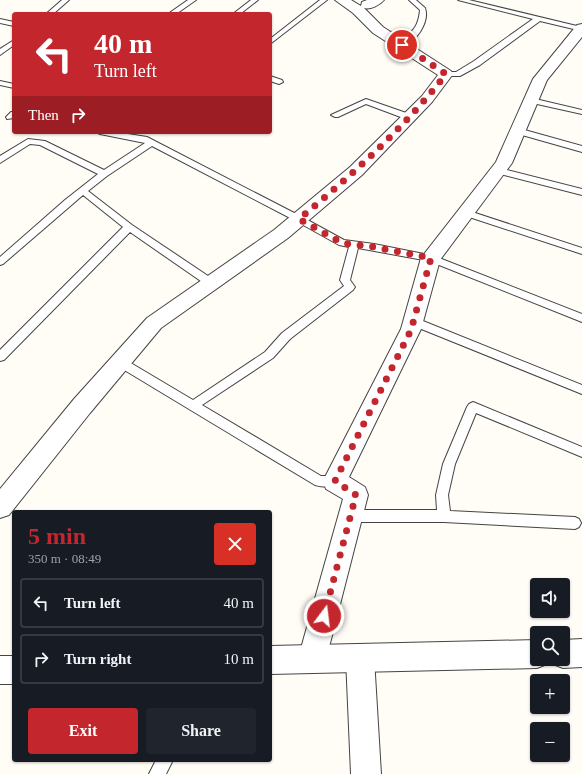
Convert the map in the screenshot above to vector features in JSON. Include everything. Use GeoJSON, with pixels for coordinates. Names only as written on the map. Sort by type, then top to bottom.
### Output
{"type":"FeatureCollection","features":[{"type":"Feature","properties":{"kind":"street"},"geometry":{"type":"LineString","coordinates":[[0,507],[154,323],[281,234],[356,171],[427,99],[446,74],[378,30],[358,10],[342,0]]}},
{"type":"Feature","properties":{"kind":"street"},"geometry":{"type":"LineString","coordinates":[[312,659],[356,495],[335,481],[411,330],[431,258],[499,171],[518,132],[540,79],[581,31]]}},
{"type":"Feature","properties":{"kind":"street"},"geometry":{"type":"LineString","coordinates":[[570,654],[582,653]]}},
{"type":"Feature","properties":{"kind":"street"},"geometry":{"type":"LineString","coordinates":[[272,660],[530,654]]}},
{"type":"Feature","properties":{"kind":"street"},"geometry":{"type":"LineString","coordinates":[[360,658],[366,774]]}},
{"type":"Feature","properties":{"kind":"street"},"geometry":{"type":"LineString","coordinates":[[0,670],[12,670]]}},
{"type":"Feature","properties":{"kind":"lane"},"geometry":{"type":"LineString","coordinates":[[51,12],[66,0]]}},
{"type":"Feature","properties":{"kind":"lane"},"geometry":{"type":"LineString","coordinates":[[174,12],[193,0]]}},
{"type":"Feature","properties":{"kind":"lane"},"geometry":{"type":"LineString","coordinates":[[239,12],[255,0]]}},
{"type":"Feature","properties":{"kind":"lane"},"geometry":{"type":"LineString","coordinates":[[272,40],[324,0]]}},
{"type":"Feature","properties":{"kind":"lane"},"geometry":{"type":"LineString","coordinates":[[402,45],[415,35],[422,23],[423,9],[412,0]]}},
{"type":"Feature","properties":{"kind":"lane"},"geometry":{"type":"LineString","coordinates":[[461,0],[538,18],[581,31]]}},
{"type":"Feature","properties":{"kind":"lane"},"geometry":{"type":"LineString","coordinates":[[446,74],[457,74],[476,63],[538,18]]}},
{"type":"Feature","properties":{"kind":"lane"},"geometry":{"type":"LineString","coordinates":[[0,21],[12,24]]}},
{"type":"Feature","properties":{"kind":"lane"},"geometry":{"type":"LineString","coordinates":[[2,52],[12,44]]}},
{"type":"Feature","properties":{"kind":"lane"},"geometry":{"type":"LineString","coordinates":[[272,79],[279,82]]}},
{"type":"Feature","properties":{"kind":"lane"},"geometry":{"type":"LineString","coordinates":[[0,83],[12,86]]}},
{"type":"Feature","properties":{"kind":"lane"},"geometry":{"type":"LineString","coordinates":[[532,100],[582,112]]}},
{"type":"Feature","properties":{"kind":"lane"},"geometry":{"type":"LineString","coordinates":[[335,115],[366,101],[409,117]]}},
{"type":"Feature","properties":{"kind":"lane"},"geometry":{"type":"LineString","coordinates":[[518,132],[582,149]]}},
{"type":"Feature","properties":{"kind":"lane"},"geometry":{"type":"LineString","coordinates":[[111,134],[148,141],[299,219],[342,243],[374,247],[431,258],[582,318]]}},
{"type":"Feature","properties":{"kind":"lane"},"geometry":{"type":"LineString","coordinates":[[0,262],[82,191],[148,141],[153,134]]}},
{"type":"Feature","properties":{"kind":"lane"},"geometry":{"type":"LineString","coordinates":[[0,160],[28,141],[42,143],[104,174]]}},
{"type":"Feature","properties":{"kind":"lane"},"geometry":{"type":"LineString","coordinates":[[499,171],[582,192]]}},
{"type":"Feature","properties":{"kind":"lane"},"geometry":{"type":"LineString","coordinates":[[82,191],[129,227],[211,283]]}},
{"type":"Feature","properties":{"kind":"lane"},"geometry":{"type":"LineString","coordinates":[[466,213],[582,251]]}},
{"type":"Feature","properties":{"kind":"lane"},"geometry":{"type":"LineString","coordinates":[[0,356],[129,227]]}},
{"type":"Feature","properties":{"kind":"lane"},"geometry":{"type":"LineString","coordinates":[[192,406],[269,355],[286,336],[350,287],[345,280],[354,245]]}},
{"type":"Feature","properties":{"kind":"lane"},"geometry":{"type":"LineString","coordinates":[[413,320],[582,390]]}},
{"type":"Feature","properties":{"kind":"lane"},"geometry":{"type":"LineString","coordinates":[[120,362],[319,481],[335,481]]}},
{"type":"Feature","properties":{"kind":"lane"},"geometry":{"type":"LineString","coordinates":[[444,516],[442,495],[449,464],[473,407],[582,452]]}},
{"type":"Feature","properties":{"kind":"lane"},"geometry":{"type":"LineString","coordinates":[[350,516],[444,516],[575,523]]}},
{"type":"Feature","properties":{"kind":"lane"},"geometry":{"type":"LineString","coordinates":[[157,774],[164,762]]}},
{"type":"Feature","properties":{"kind":"route"},"geometry":{"type":"LineString","coordinates":[[324,616],[356,495],[335,481],[411,330],[431,258],[374,247],[342,243],[299,219],[356,171],[427,99],[446,74],[402,45]]}}]}
